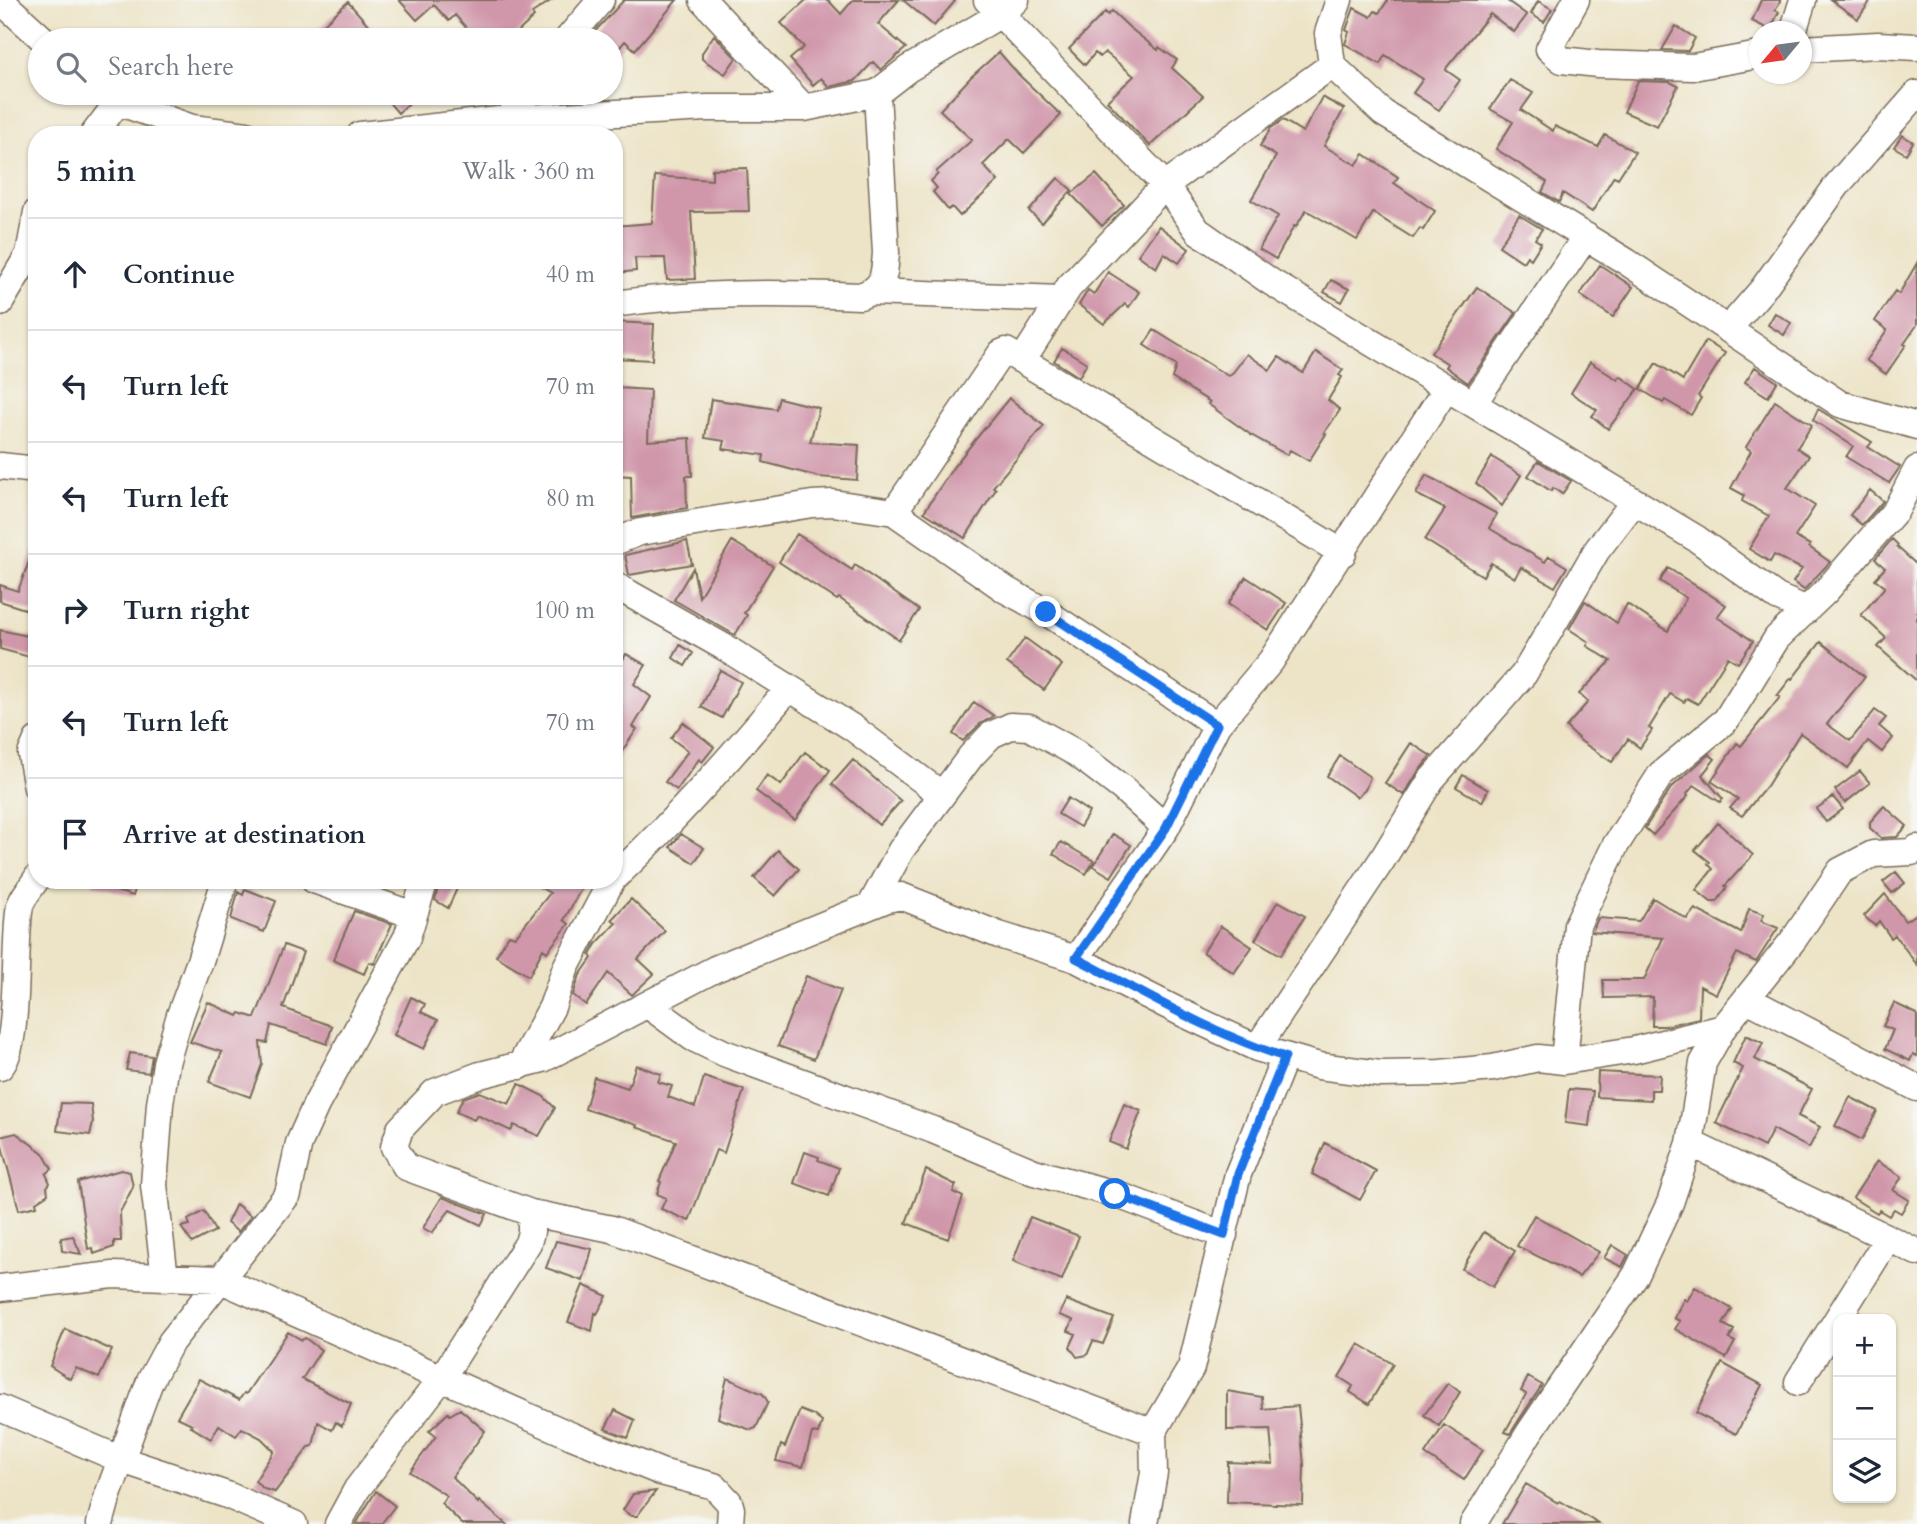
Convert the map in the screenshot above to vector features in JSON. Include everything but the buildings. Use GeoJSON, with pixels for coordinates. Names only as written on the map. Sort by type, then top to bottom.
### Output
{"type":"FeatureCollection","features":[{"type":"Feature","properties":{"kind":"street"},"geometry":{"type":"LineString","coordinates":[[0,0],[31,28]]}},
{"type":"Feature","properties":{"kind":"street"},"geometry":{"type":"LineString","coordinates":[[577,28],[601,0]]}},
{"type":"Feature","properties":{"kind":"street"},"geometry":{"type":"LineString","coordinates":[[703,0],[804,108]]}},
{"type":"Feature","properties":{"kind":"street"},"geometry":{"type":"LineString","coordinates":[[1339,0],[1328,33],[1332,65],[1382,113],[1586,236],[1729,328],[1840,404],[1917,426]]}},
{"type":"Feature","properties":{"kind":"street"},"geometry":{"type":"LineString","coordinates":[[1576,0],[1549,49],[1562,60],[1693,67],[1749,57]]}},
{"type":"Feature","properties":{"kind":"street"},"geometry":{"type":"LineString","coordinates":[[1796,21],[1803,0]]}},
{"type":"Feature","properties":{"kind":"street"},"geometry":{"type":"LineString","coordinates":[[443,126],[508,119],[707,108],[804,108],[877,93],[1001,5],[1165,185],[1198,231],[1271,282],[1697,539],[1777,597],[1807,610]]}},
{"type":"Feature","properties":{"kind":"street"},"geometry":{"type":"LineString","coordinates":[[1812,48],[1878,45],[1917,47]]}},
{"type":"Feature","properties":{"kind":"street"},"geometry":{"type":"LineString","coordinates":[[1023,359],[1069,287],[1165,185],[1332,65]]}},
{"type":"Feature","properties":{"kind":"street"},"geometry":{"type":"LineString","coordinates":[[623,303],[771,292],[859,296],[871,292],[881,284],[886,253],[877,93]]}},
{"type":"Feature","properties":{"kind":"street"},"geometry":{"type":"LineString","coordinates":[[1729,328],[1762,290],[1838,184],[1917,94]]}},
{"type":"Feature","properties":{"kind":"street"},"geometry":{"type":"LineString","coordinates":[[98,126],[108,105]]}},
{"type":"Feature","properties":{"kind":"street"},"geometry":{"type":"LineString","coordinates":[[133,105],[187,126]]}},
{"type":"Feature","properties":{"kind":"street"},"geometry":{"type":"LineString","coordinates":[[508,119],[518,105]]}},
{"type":"Feature","properties":{"kind":"street"},"geometry":{"type":"LineString","coordinates":[[1473,404],[1586,236]]}},
{"type":"Feature","properties":{"kind":"street"},"geometry":{"type":"LineString","coordinates":[[0,303],[28,256]]}},
{"type":"Feature","properties":{"kind":"street"},"geometry":{"type":"LineString","coordinates":[[871,292],[1061,299]]}},
{"type":"Feature","properties":{"kind":"street"},"geometry":{"type":"LineString","coordinates":[[894,513],[1001,353],[1010,352],[1343,552]]}},
{"type":"Feature","properties":{"kind":"street"},"geometry":{"type":"LineString","coordinates":[[1076,958],[1166,828],[1217,725],[1271,661],[1446,389]]}},
{"type":"Feature","properties":{"kind":"street"},"geometry":{"type":"LineString","coordinates":[[0,466],[28,469]]}},
{"type":"Feature","properties":{"kind":"street"},"geometry":{"type":"LineString","coordinates":[[1564,1061],[1577,925],[1615,846],[1661,774],[1726,720],[1777,638],[1826,591],[1896,510],[1917,469]]}},
{"type":"Feature","properties":{"kind":"street"},"geometry":{"type":"LineString","coordinates":[[1258,1048],[1382,860],[1431,780],[1524,674],[1597,550],[1634,502]]}},
{"type":"Feature","properties":{"kind":"street"},"geometry":{"type":"LineString","coordinates":[[623,539],[640,532],[812,504],[833,503],[894,513],[1006,590],[1046,612],[1217,725]]}},
{"type":"Feature","properties":{"kind":"street"},"geometry":{"type":"LineString","coordinates":[[623,590],[724,647],[853,728],[942,795]]}},
{"type":"Feature","properties":{"kind":"street"},"geometry":{"type":"LineString","coordinates":[[623,870],[724,766],[789,688]]}},
{"type":"Feature","properties":{"kind":"street"},"geometry":{"type":"LineString","coordinates":[[872,905],[901,850],[971,756],[991,734],[1011,726],[1029,727],[1076,753],[1122,788],[1166,828]]}},
{"type":"Feature","properties":{"kind":"street"},"geometry":{"type":"LineString","coordinates":[[1473,1524],[1530,1433],[1636,1275],[1670,1203],[1690,1143],[1703,1063],[1723,1028],[1794,939],[1840,871],[1873,855],[1912,852],[1917,848]]}},
{"type":"Feature","properties":{"kind":"street"},"geometry":{"type":"LineString","coordinates":[[0,1067],[5,1062],[13,1025],[10,902],[28,886]]}},
{"type":"Feature","properties":{"kind":"street"},"geometry":{"type":"LineString","coordinates":[[165,1278],[154,1185],[166,1063],[222,889]]}},
{"type":"Feature","properties":{"kind":"street"},"geometry":{"type":"LineString","coordinates":[[340,889],[414,915]]}},
{"type":"Feature","properties":{"kind":"street"},"geometry":{"type":"LineString","coordinates":[[100,1524],[107,1494],[150,1381],[172,1342],[288,1194],[299,1143],[407,937],[422,889]]}},
{"type":"Feature","properties":{"kind":"street"},"geometry":{"type":"LineString","coordinates":[[520,1066],[552,1007],[566,967],[608,889]]}},
{"type":"Feature","properties":{"kind":"street"},"geometry":{"type":"LineString","coordinates":[[1153,1432],[612,1229],[531,1213],[406,1167],[394,1147],[400,1129],[435,1092],[480,1075],[543,1059],[715,969],[887,899],[901,896],[999,934],[1076,958],[1180,1012],[1258,1048],[1319,1066],[1380,1074],[1440,1073],[1493,1068],[1538,1058],[1564,1061],[1634,1050],[1723,1028]]}},
{"type":"Feature","properties":{"kind":"street"},"geometry":{"type":"LineString","coordinates":[[1748,999],[1917,1088]]}},
{"type":"Feature","properties":{"kind":"street"},"geometry":{"type":"LineString","coordinates":[[648,1005],[700,1042],[724,1054],[933,1130],[1034,1172],[1115,1194],[1224,1235]]}},
{"type":"Feature","properties":{"kind":"street"},"geometry":{"type":"LineString","coordinates":[[1145,1524],[1154,1473],[1153,1432],[1191,1368],[1242,1164],[1285,1057]]}},
{"type":"Feature","properties":{"kind":"street"},"geometry":{"type":"LineString","coordinates":[[1690,1143],[1917,1252]]}},
{"type":"Feature","properties":{"kind":"street"},"geometry":{"type":"LineString","coordinates":[[338,1524],[357,1489],[441,1379],[528,1243],[531,1213]]}},
{"type":"Feature","properties":{"kind":"street"},"geometry":{"type":"LineString","coordinates":[[1798,1382],[1888,1238]]}},
{"type":"Feature","properties":{"kind":"street"},"geometry":{"type":"LineString","coordinates":[[0,1288],[113,1275],[219,1279],[572,1436],[661,1472],[714,1486],[729,1502],[730,1524]]}},
{"type":"Feature","properties":{"kind":"street"},"geometry":{"type":"LineString","coordinates":[[0,1408],[122,1460],[227,1495],[294,1524]]}},
{"type":"Feature","properties":{"kind":"route"},"geometry":{"type":"LineString","coordinates":[[1046,612],[1217,725],[1166,828],[1076,958],[1180,1012],[1258,1048],[1285,1057],[1238,1174],[1224,1235],[1115,1194]]}}]}
